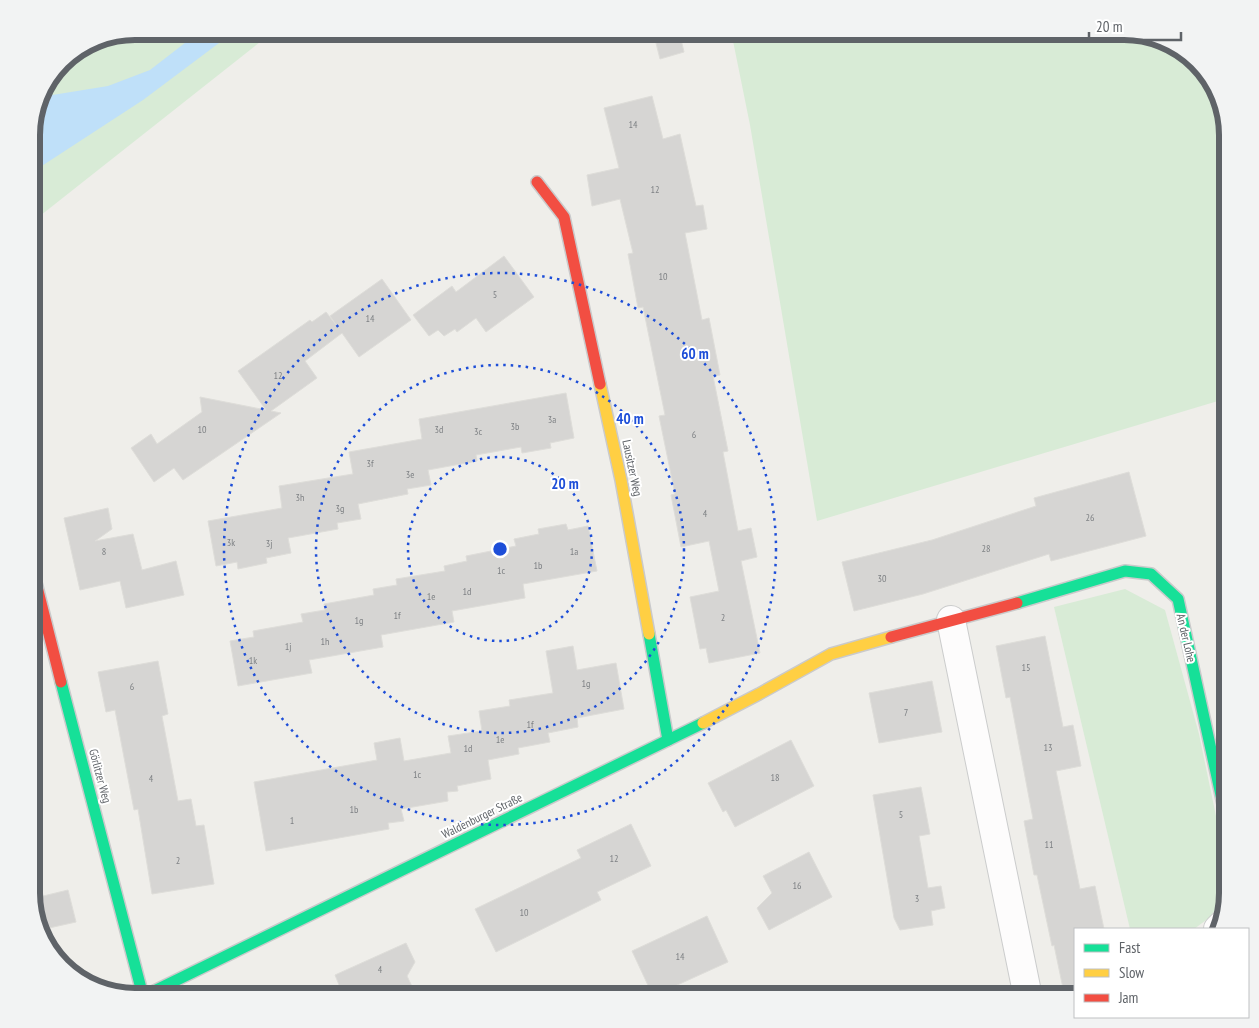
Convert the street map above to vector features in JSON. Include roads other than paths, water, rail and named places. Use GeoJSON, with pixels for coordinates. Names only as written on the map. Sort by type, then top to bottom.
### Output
{"type":"FeatureCollection","features":[{"type":"Feature","properties":{"kind":"street","name":"Lausitzer Weg"},"geometry":{"type":"LineString","coordinates":[[537,182],[564,217],[621,480],[668,740]]}},
{"type":"Feature","properties":{"kind":"street","name":"An der Lohe"},"geometry":{"type":"LineString","coordinates":[[831,654],[1125,571],[1151,574],[1178,599],[1219,786]]}},
{"type":"Feature","properties":{"kind":"street","name":"Görlitzer Weg"},"geometry":{"type":"LineString","coordinates":[[40,598],[140,988]]}},
{"type":"Feature","properties":{"kind":"street"},"geometry":{"type":"LineString","coordinates":[[951,620],[1026,988]]}},
{"type":"Feature","properties":{"kind":"street","name":"Waldenburger Straße"},"geometry":{"type":"LineString","coordinates":[[160,988],[668,740],[759,694],[831,654]]}},
{"type":"Feature","properties":{"kind":"water"},"geometry":{"type":"Polygon","coordinates":[[[189,40],[223,40],[143,100],[40,167],[40,129],[43,110],[49,96],[108,86],[150,70],[189,40]]]}}]}
